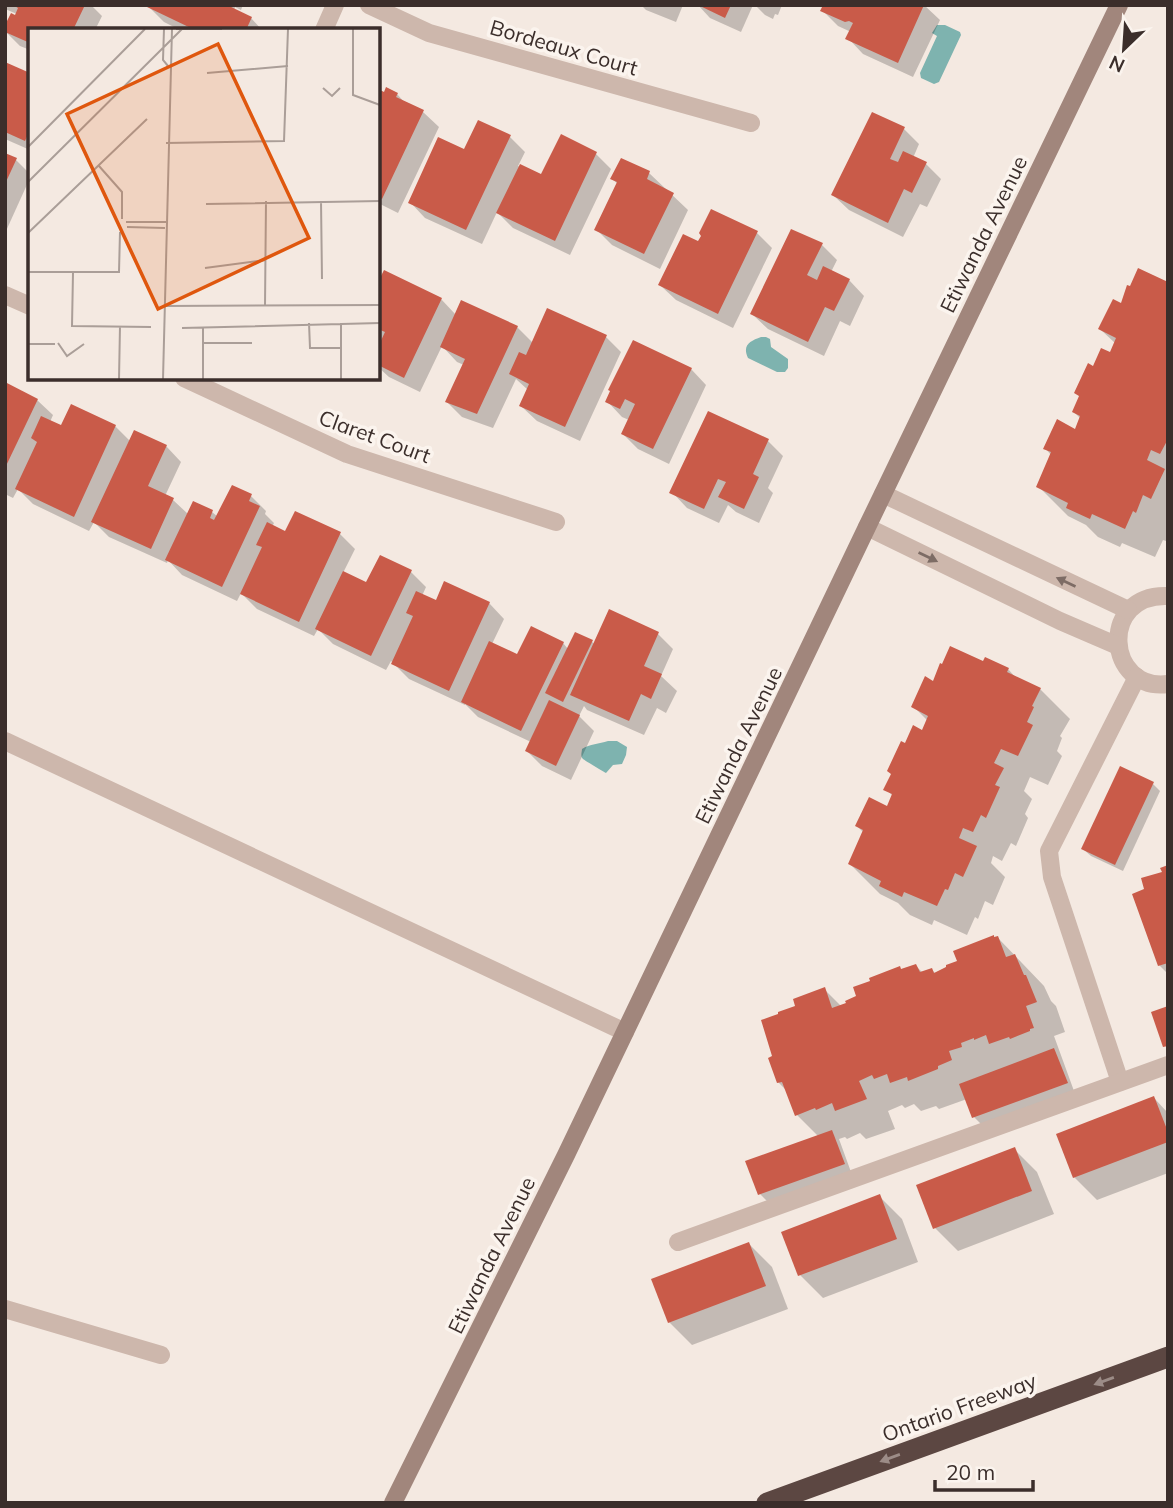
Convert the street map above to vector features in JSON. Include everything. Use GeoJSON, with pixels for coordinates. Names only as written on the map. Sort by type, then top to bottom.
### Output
{"type":"FeatureCollection","features":[{"type":"Feature","properties":{"kind":"highway","name":"Ontario Freeway"},"geometry":{"type":"LineString","coordinates":[[767,1503],[1168,1357]]}},
{"type":"Feature","properties":{"kind":"main road","name":"Etiwanda Avenue"},"geometry":{"type":"LineString","coordinates":[[393,1503],[566,1155],[1119,5]]}},
{"type":"Feature","properties":{"kind":"street"},"geometry":{"type":"LineString","coordinates":[[325,28],[335,5]]}},
{"type":"Feature","properties":{"kind":"street","name":"Bordeaux Court"},"geometry":{"type":"LineString","coordinates":[[369,5],[429,33],[751,123]]}},
{"type":"Feature","properties":{"kind":"street"},"geometry":{"type":"LineString","coordinates":[[5,295],[28,305]]}},
{"type":"Feature","properties":{"kind":"street","name":"Claret Court"},"geometry":{"type":"LineString","coordinates":[[188,380],[347,454],[556,522]]}},
{"type":"Feature","properties":{"kind":"street"},"geometry":{"type":"LineString","coordinates":[[883,494],[1128,610]]}},
{"type":"Feature","properties":{"kind":"street"},"geometry":{"type":"LineString","coordinates":[[867,527],[1060,621],[1118,646]]}},
{"type":"Feature","properties":{"kind":"street"},"geometry":{"type":"LineString","coordinates":[[1168,596],[1155,595],[1128,610],[1121,621],[1118,634],[1118,646],[1128,669],[1149,683],[1168,684]]}},
{"type":"Feature","properties":{"kind":"street"},"geometry":{"type":"LineString","coordinates":[[1120,1082],[1052,877],[1049,851],[1137,677]]}},
{"type":"Feature","properties":{"kind":"street"},"geometry":{"type":"LineString","coordinates":[[5,741],[625,1032]]}},
{"type":"Feature","properties":{"kind":"street"},"geometry":{"type":"LineString","coordinates":[[678,1242],[1168,1065]]}},
{"type":"Feature","properties":{"kind":"street"},"geometry":{"type":"LineString","coordinates":[[5,1309],[161,1354]]}},
{"type":"Feature","properties":{"kind":"water"},"geometry":{"type":"Polygon","coordinates":[[[937,25],[945,25],[961,35],[939,82],[934,84],[921,78],[920,73],[937,36],[932,33],[937,25]]]}},
{"type":"Feature","properties":{"kind":"water"},"geometry":{"type":"Polygon","coordinates":[[[761,337],[770,339],[771,347],[788,359],[785,372],[777,372],[748,358],[748,344],[761,337]]]}},
{"type":"Feature","properties":{"kind":"water"},"geometry":{"type":"Polygon","coordinates":[[[617,741],[627,747],[622,764],[613,765],[606,773],[583,759],[581,754],[585,747],[617,741]]]}},
{"type":"Feature","properties":{"kind":"building"},"geometry":{"type":"Polygon","coordinates":[[[13,5],[85,5],[74,28],[28,28],[28,42],[5,32],[5,25],[11,13],[15,15],[18,8],[13,5]]]}},
{"type":"Feature","properties":{"kind":"building"},"geometry":{"type":"Polygon","coordinates":[[[227,5],[252,17],[247,28],[191,28],[147,7],[227,5]]]}},
{"type":"Feature","properties":{"kind":"building"},"geometry":{"type":"Polygon","coordinates":[[[698,5],[731,5],[725,18],[698,5]]]}},
{"type":"Feature","properties":{"kind":"building"},"geometry":{"type":"Polygon","coordinates":[[[823,5],[924,5],[898,63],[845,39],[853,23],[820,11],[823,5]]]}},
{"type":"Feature","properties":{"kind":"building"},"geometry":{"type":"Polygon","coordinates":[[[5,62],[28,72],[28,134],[25,141],[5,132],[5,62]]]}},
{"type":"Feature","properties":{"kind":"building"},"geometry":{"type":"Polygon","coordinates":[[[386,87],[398,93],[396,97],[424,110],[382,199],[380,90],[384,92],[386,87]]]}},
{"type":"Feature","properties":{"kind":"building"},"geometry":{"type":"Polygon","coordinates":[[[872,112],[905,127],[890,159],[898,162],[903,151],[927,162],[912,193],[904,189],[888,223],[831,195],[872,112]]]}},
{"type":"Feature","properties":{"kind":"building"},"geometry":{"type":"Polygon","coordinates":[[[478,120],[511,135],[466,230],[408,203],[438,137],[464,149],[478,120]]]}},
{"type":"Feature","properties":{"kind":"building"},"geometry":{"type":"Polygon","coordinates":[[[561,134],[597,152],[555,241],[496,213],[520,164],[541,174],[561,134]]]}},
{"type":"Feature","properties":{"kind":"building"},"geometry":{"type":"Polygon","coordinates":[[[5,153],[17,158],[5,184],[5,153]]]}},
{"type":"Feature","properties":{"kind":"building"},"geometry":{"type":"Polygon","coordinates":[[[621,158],[650,171],[647,179],[674,193],[644,254],[594,230],[617,182],[610,179],[621,158]]]}},
{"type":"Feature","properties":{"kind":"building"},"geometry":{"type":"Polygon","coordinates":[[[711,209],[758,231],[718,314],[658,285],[683,234],[698,241],[711,209]]]}},
{"type":"Feature","properties":{"kind":"building"},"geometry":{"type":"Polygon","coordinates":[[[791,229],[823,243],[807,275],[817,280],[823,266],[850,279],[834,311],[825,307],[808,342],[750,314],[791,229]]]}},
{"type":"Feature","properties":{"kind":"building"},"geometry":{"type":"Polygon","coordinates":[[[1138,268],[1168,282],[1168,439],[1160,454],[1151,450],[1147,460],[1165,469],[1151,499],[1143,495],[1136,513],[1133,511],[1125,529],[1092,514],[1090,519],[1066,508],[1068,503],[1036,487],[1051,452],[1043,449],[1057,419],[1075,429],[1080,416],[1072,412],[1079,396],[1074,393],[1088,363],[1093,366],[1101,348],[1110,352],[1116,338],[1098,329],[1113,299],[1121,303],[1127,285],[1130,286],[1138,268]]]}},
{"type":"Feature","properties":{"kind":"building"},"geometry":{"type":"Polygon","coordinates":[[[384,270],[442,298],[404,378],[380,366],[380,343],[385,332],[380,330],[380,278],[384,270]]]}},
{"type":"Feature","properties":{"kind":"building"},"geometry":{"type":"Polygon","coordinates":[[[461,300],[518,326],[477,414],[445,402],[465,359],[440,347],[461,300]]]}},
{"type":"Feature","properties":{"kind":"building"},"geometry":{"type":"Polygon","coordinates":[[[547,308],[607,335],[565,427],[519,406],[529,384],[509,374],[519,352],[526,355],[547,308]]]}},
{"type":"Feature","properties":{"kind":"building"},"geometry":{"type":"Polygon","coordinates":[[[633,340],[692,368],[653,449],[621,434],[635,404],[625,399],[620,409],[605,402],[610,391],[608,390],[633,340]]]}},
{"type":"Feature","properties":{"kind":"building"},"geometry":{"type":"Polygon","coordinates":[[[5,382],[38,399],[5,468],[5,382]]]}},
{"type":"Feature","properties":{"kind":"building"},"geometry":{"type":"Polygon","coordinates":[[[71,404],[116,425],[74,517],[15,489],[37,442],[31,438],[41,416],[61,425],[71,404]]]}},
{"type":"Feature","properties":{"kind":"building"},"geometry":{"type":"Polygon","coordinates":[[[708,411],[769,439],[753,474],[759,477],[744,509],[718,497],[726,482],[718,479],[704,509],[669,493],[708,411]]]}},
{"type":"Feature","properties":{"kind":"building"},"geometry":{"type":"Polygon","coordinates":[[[134,430],[167,445],[148,486],[174,498],[151,549],[91,522],[134,430]]]}},
{"type":"Feature","properties":{"kind":"building"},"geometry":{"type":"Polygon","coordinates":[[[232,485],[252,494],[249,501],[260,506],[222,587],[165,560],[193,501],[213,510],[210,518],[214,520],[232,485]]]}},
{"type":"Feature","properties":{"kind":"building"},"geometry":{"type":"Polygon","coordinates":[[[295,511],[341,532],[299,622],[240,594],[262,547],[256,545],[267,522],[285,531],[295,511]]]}},
{"type":"Feature","properties":{"kind":"building"},"geometry":{"type":"Polygon","coordinates":[[[380,555],[412,570],[371,656],[315,629],[343,571],[366,582],[380,555]]]}},
{"type":"Feature","properties":{"kind":"building"},"geometry":{"type":"Polygon","coordinates":[[[444,581],[490,602],[449,691],[391,664],[413,616],[406,613],[416,591],[436,600],[444,581]]]}},
{"type":"Feature","properties":{"kind":"building"},"geometry":{"type":"Polygon","coordinates":[[[609,609],[659,632],[644,666],[662,674],[651,699],[641,694],[629,721],[570,695],[609,609]]]}},
{"type":"Feature","properties":{"kind":"building"},"geometry":{"type":"Polygon","coordinates":[[[531,626],[564,642],[521,731],[461,702],[489,641],[517,654],[531,626]]]}},
{"type":"Feature","properties":{"kind":"building"},"geometry":{"type":"Polygon","coordinates":[[[575,632],[593,640],[563,702],[545,693],[575,632]]]}},
{"type":"Feature","properties":{"kind":"building"},"geometry":{"type":"Polygon","coordinates":[[[950,646],[983,661],[985,657],[1009,668],[1007,672],[1041,688],[1027,722],[1033,725],[1018,756],[1001,749],[994,763],[1004,768],[995,785],[1000,787],[986,818],[981,815],[973,832],[963,828],[959,838],[977,846],[963,877],[955,873],[937,906],[904,892],[902,897],[879,886],[881,881],[848,864],[863,830],[855,826],[869,797],[887,806],[892,794],[883,790],[891,774],[887,771],[901,741],[905,743],[913,725],[922,730],[928,716],[911,707],[925,676],[933,681],[950,646]]]}},
{"type":"Feature","properties":{"kind":"building"},"geometry":{"type":"Polygon","coordinates":[[[549,700],[580,715],[556,766],[525,751],[549,700]]]}},
{"type":"Feature","properties":{"kind":"building"},"geometry":{"type":"Polygon","coordinates":[[[1120,766],[1154,782],[1115,865],[1081,849],[1120,766]]]}},
{"type":"Feature","properties":{"kind":"building"},"geometry":{"type":"Polygon","coordinates":[[[1168,865],[1168,963],[1158,966],[1132,894],[1144,889],[1141,878],[1162,872],[1160,868],[1168,865]]]}},
{"type":"Feature","properties":{"kind":"building"},"geometry":{"type":"Polygon","coordinates":[[[994,935],[998,936],[1006,957],[1015,954],[1026,975],[1037,1002],[1026,1006],[1034,1028],[1010,1039],[1009,1037],[989,1044],[986,1035],[961,1043],[962,1047],[949,1051],[952,1060],[908,1081],[907,1077],[890,1083],[887,1074],[874,1079],[872,1075],[859,1081],[867,1099],[835,1111],[832,1103],[795,1116],[782,1082],[777,1083],[768,1058],[772,1056],[761,1020],[795,1006],[793,999],[825,987],[832,1008],[846,1003],[845,1001],[856,996],[853,987],[900,966],[901,969],[916,964],[920,972],[932,968],[934,973],[957,961],[953,951],[994,935]]]}},
{"type":"Feature","properties":{"kind":"building"},"geometry":{"type":"Polygon","coordinates":[[[1168,1006],[1168,1046],[1163,1047],[1151,1012],[1168,1006]]]}},
{"type":"Feature","properties":{"kind":"building"},"geometry":{"type":"Polygon","coordinates":[[[1054,1048],[1068,1083],[972,1118],[959,1084],[1054,1048]]]}},
{"type":"Feature","properties":{"kind":"building"},"geometry":{"type":"Polygon","coordinates":[[[1154,1096],[1168,1132],[1168,1142],[1073,1178],[1056,1134],[1154,1096]]]}},
{"type":"Feature","properties":{"kind":"building"},"geometry":{"type":"Polygon","coordinates":[[[832,1130],[845,1164],[758,1195],[745,1161],[832,1130]]]}},
{"type":"Feature","properties":{"kind":"building"},"geometry":{"type":"Polygon","coordinates":[[[1015,1147],[1032,1191],[933,1229],[916,1185],[1015,1147]]]}},
{"type":"Feature","properties":{"kind":"building"},"geometry":{"type":"Polygon","coordinates":[[[880,1194],[897,1239],[798,1276],[781,1232],[880,1194]]]}},
{"type":"Feature","properties":{"kind":"building"},"geometry":{"type":"Polygon","coordinates":[[[749,1242],[766,1286],[668,1323],[651,1279],[749,1242]]]}}]}
